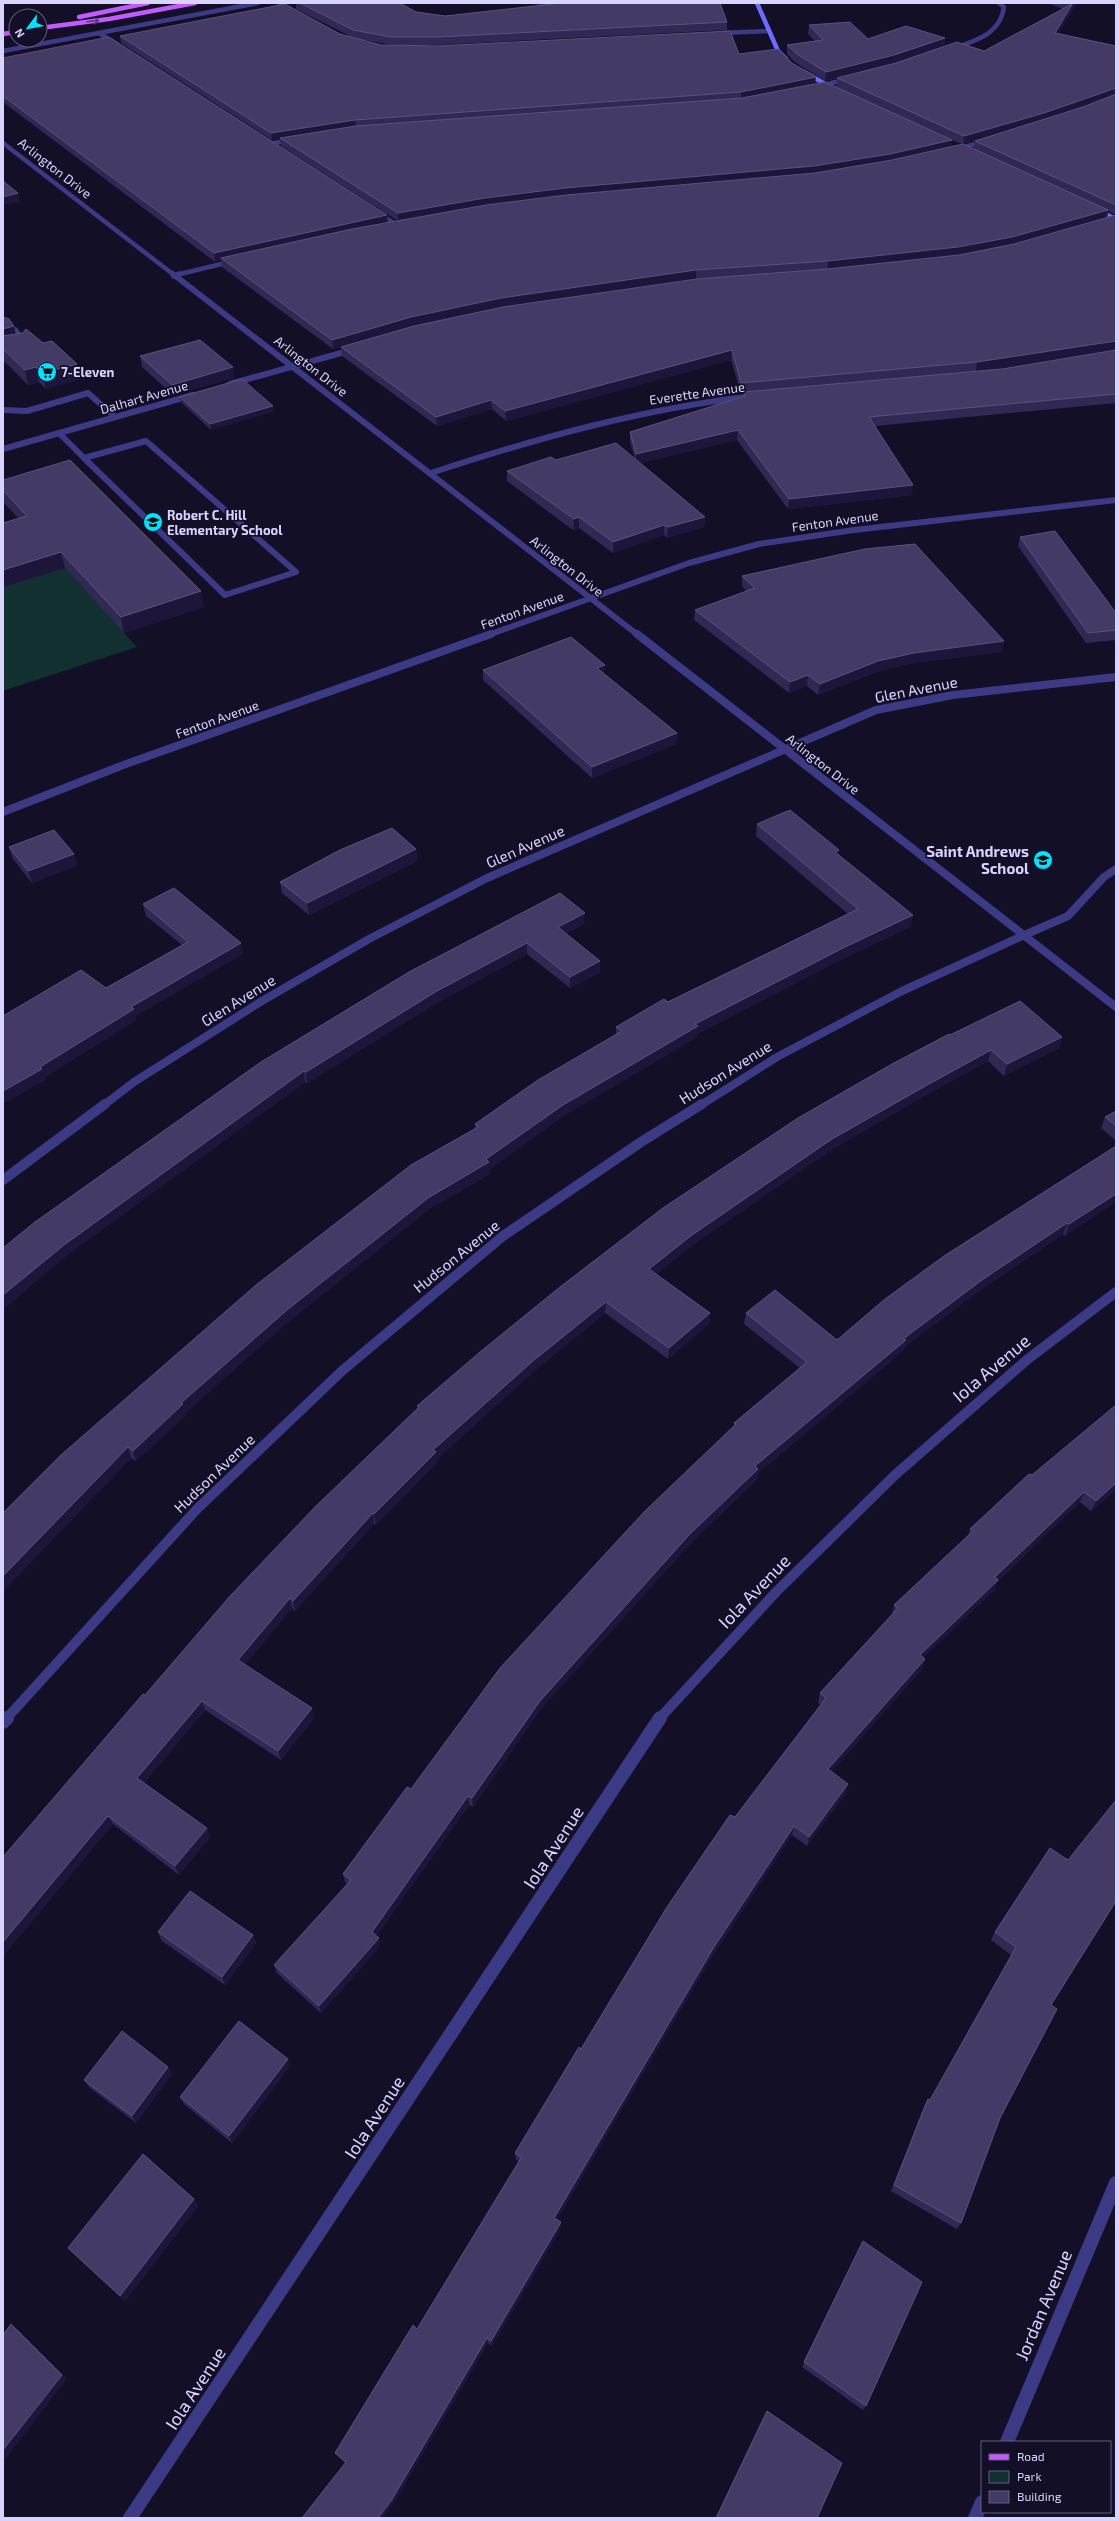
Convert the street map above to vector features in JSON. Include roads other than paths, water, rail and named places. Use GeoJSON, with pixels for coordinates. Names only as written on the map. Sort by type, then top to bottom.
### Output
{"type":"FeatureCollection","features":[{"type":"Feature","properties":{"kind":"main road"},"geometry":{"type":"LineString","coordinates":[[48,25],[101,12],[148,3]]}},
{"type":"Feature","properties":{"kind":"main road"},"geometry":{"type":"LineString","coordinates":[[48,26],[109,19],[195,3]]}},
{"type":"Feature","properties":{"kind":"street"},"geometry":{"type":"LineString","coordinates":[[3,51],[258,3]]}},
{"type":"Feature","properties":{"kind":"street"},"geometry":{"type":"LineString","coordinates":[[279,3],[295,12]]}},
{"type":"Feature","properties":{"kind":"street"},"geometry":{"type":"LineString","coordinates":[[757,3],[778,50],[788,61]]}},
{"type":"Feature","properties":{"kind":"street"},"geometry":{"type":"LineString","coordinates":[[943,52],[984,36],[999,27],[1004,17],[1004,7],[999,3]]}},
{"type":"Feature","properties":{"kind":"street"},"geometry":{"type":"LineString","coordinates":[[710,34],[769,30]]}},
{"type":"Feature","properties":{"kind":"street"},"geometry":{"type":"LineString","coordinates":[[99,33],[125,50]]}},
{"type":"Feature","properties":{"kind":"street"},"geometry":{"type":"LineString","coordinates":[[799,70],[824,85],[836,90]]}},
{"type":"Feature","properties":{"kind":"street"},"geometry":{"type":"LineString","coordinates":[[813,87],[854,77]]}},
{"type":"Feature","properties":{"kind":"street"},"geometry":{"type":"LineString","coordinates":[[270,144],[301,137]]}},
{"type":"Feature","properties":{"kind":"street"},"geometry":{"type":"LineString","coordinates":[[950,151],[992,139]]}},
{"type":"Feature","properties":{"kind":"street"},"geometry":{"type":"LineString","coordinates":[[264,140],[277,148]]}},
{"type":"Feature","properties":{"kind":"street"},"geometry":{"type":"LineString","coordinates":[[949,142],[968,151]]}},
{"type":"Feature","properties":{"kind":"street","name":"Arlington Drive"},"geometry":{"type":"LineString","coordinates":[[3,143],[431,473],[589,599],[787,750],[1022,936],[1116,1007]]}},
{"type":"Feature","properties":{"kind":"street"},"geometry":{"type":"LineString","coordinates":[[368,206],[397,225]]}},
{"type":"Feature","properties":{"kind":"street"},"geometry":{"type":"LineString","coordinates":[[1090,207],[1116,219]]}},
{"type":"Feature","properties":{"kind":"street"},"geometry":{"type":"LineString","coordinates":[[1106,223],[1116,219]]}},
{"type":"Feature","properties":{"kind":"street"},"geometry":{"type":"LineString","coordinates":[[390,226],[405,224]]}},
{"type":"Feature","properties":{"kind":"street"},"geometry":{"type":"LineString","coordinates":[[174,276],[239,259]]}},
{"type":"Feature","properties":{"kind":"street"},"geometry":{"type":"LineString","coordinates":[[3,327],[8,326],[15,330],[25,344],[3,349]]}},
{"type":"Feature","properties":{"kind":"street"},"geometry":{"type":"LineString","coordinates":[[221,387],[360,347]]}},
{"type":"Feature","properties":{"kind":"street"},"geometry":{"type":"LineString","coordinates":[[3,410],[27,411],[88,393],[115,417]]}},
{"type":"Feature","properties":{"kind":"street","name":"Dalhart Avenue"},"geometry":{"type":"LineString","coordinates":[[3,449],[198,393]]}},
{"type":"Feature","properties":{"kind":"street","name":"Everette Avenue"},"geometry":{"type":"LineString","coordinates":[[431,473],[538,437],[628,415],[758,396]]}},
{"type":"Feature","properties":{"kind":"street"},"geometry":{"type":"LineString","coordinates":[[58,433],[224,595],[296,572],[146,441],[84,458]]}},
{"type":"Feature","properties":{"kind":"street","name":"Fenton Avenue"},"geometry":{"type":"LineString","coordinates":[[3,812],[126,764],[689,563],[759,544],[854,530],[1116,500]]}},
{"type":"Feature","properties":{"kind":"street","name":"Glen Avenue"},"geometry":{"type":"LineString","coordinates":[[3,1180],[134,1082],[262,1001],[369,939],[487,878],[787,750],[876,710],[953,695],[1116,677]]}},
{"type":"Feature","properties":{"kind":"street","name":"Hudson Avenue"},"geometry":{"type":"LineString","coordinates":[[3,1722],[197,1509],[343,1370],[503,1236],[640,1142],[777,1057],[900,992],[1068,916],[1104,877],[1116,869]]}},
{"type":"Feature","properties":{"kind":"street","name":"Iola Avenue"},"geometry":{"type":"LineString","coordinates":[[130,2518],[665,1710],[776,1592],[895,1475],[1028,1359],[1116,1292]]}},
{"type":"Feature","properties":{"kind":"street","name":"Jordan Avenue"},"geometry":{"type":"LineString","coordinates":[[1007,2441],[1116,2183]]}},
{"type":"Feature","properties":{"kind":"street"},"geometry":{"type":"LineString","coordinates":[[975,2518],[981,2504]]}},
{"type":"Feature","properties":{"kind":"place","name":"7-Eleven"},"geometry":{"type":"Point","coordinates":[47,372]}},
{"type":"Feature","properties":{"kind":"place","name":"Robert C. Hill Elementary School"},"geometry":{"type":"Point","coordinates":[153,522]}},
{"type":"Feature","properties":{"kind":"place","name":"Saint Andrews School"},"geometry":{"type":"Point","coordinates":[1043,860]}}]}
